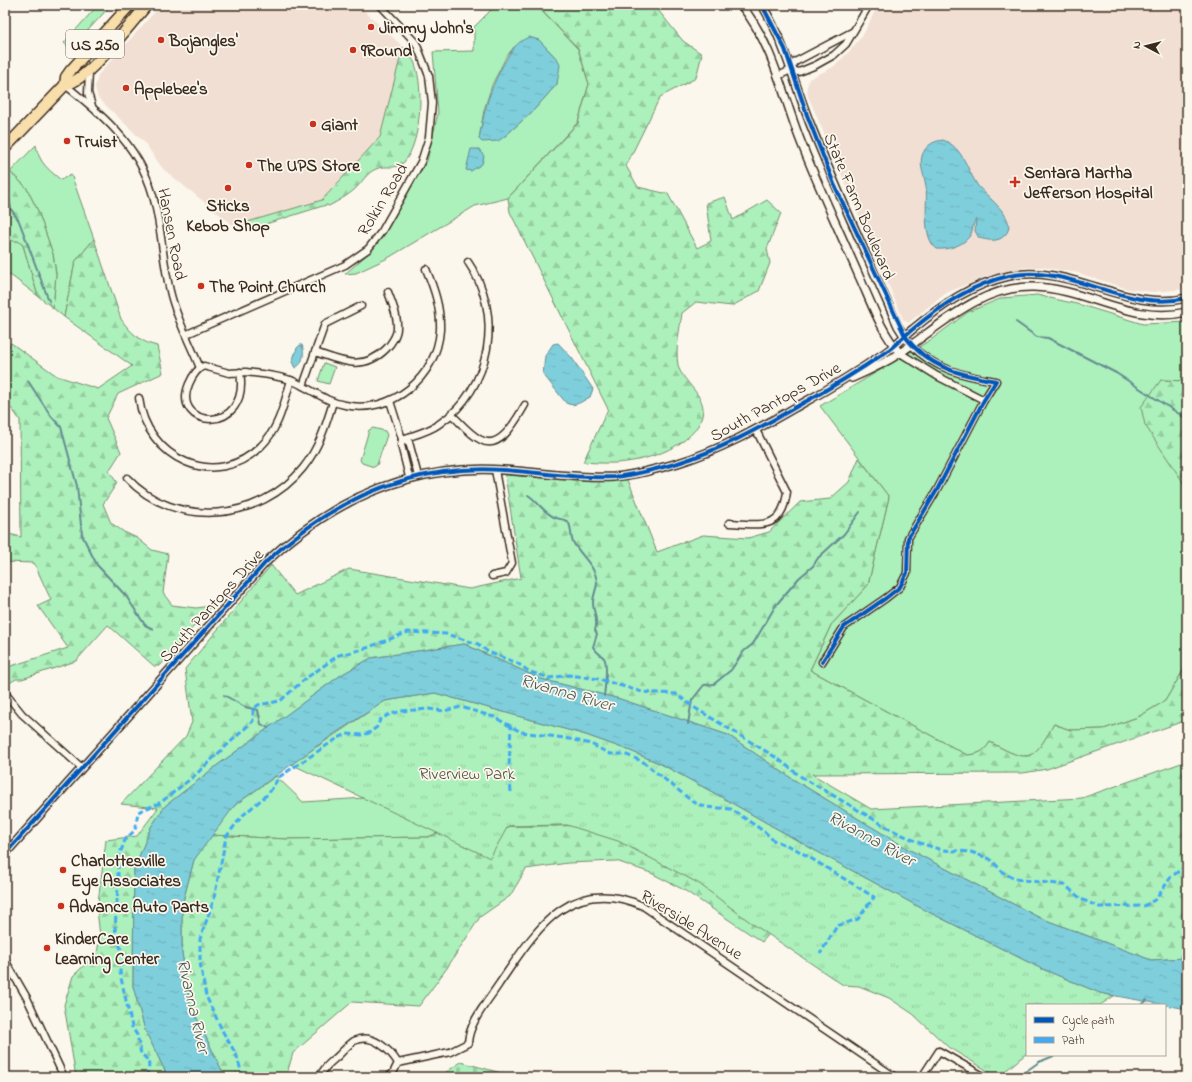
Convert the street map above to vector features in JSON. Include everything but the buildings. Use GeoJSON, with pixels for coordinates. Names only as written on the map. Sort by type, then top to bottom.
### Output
{"type":"FeatureCollection","features":[{"type":"Feature","properties":{"kind":"highway","name":"US 250"},"geometry":{"type":"LineString","coordinates":[[5,148],[65,85],[66,77],[71,70],[130,5]]}},
{"type":"Feature","properties":{"kind":"highway","name":"US 250"},"geometry":{"type":"LineString","coordinates":[[65,85],[72,84],[89,72],[147,5]]}},
{"type":"Feature","properties":{"kind":"street","name":"Rolkin Road"},"geometry":{"type":"LineString","coordinates":[[187,334],[345,265],[368,249],[382,231],[421,162],[429,136],[432,103],[429,76],[416,43],[380,5]]}},
{"type":"Feature","properties":{"kind":"street","name":"State Farm Boulevard"},"geometry":{"type":"LineString","coordinates":[[741,5],[762,39],[778,76],[798,133],[821,191],[875,311],[894,346],[900,353],[937,376],[984,400]]}},
{"type":"Feature","properties":{"kind":"street","name":"State Farm Boulevard"},"geometry":{"type":"LineString","coordinates":[[762,5],[785,49],[791,70],[834,184],[905,336],[911,345],[926,358],[951,372],[996,381],[984,400],[940,484],[908,538],[907,573],[900,587],[844,627],[822,662]]}},
{"type":"Feature","properties":{"kind":"street"},"geometry":{"type":"LineString","coordinates":[[791,70],[799,72],[834,55],[846,44],[853,31],[860,23],[869,5]]}},
{"type":"Feature","properties":{"kind":"street"},"geometry":{"type":"LineString","coordinates":[[778,76],[791,70],[795,62],[853,31]]}},
{"type":"Feature","properties":{"kind":"street"},"geometry":{"type":"LineString","coordinates":[[89,72],[88,93],[92,106]]}},
{"type":"Feature","properties":{"kind":"street","name":"Hansen Road"},"geometry":{"type":"LineString","coordinates":[[65,85],[92,106],[132,149],[150,183],[155,203],[169,290],[172,301],[200,368]]}},
{"type":"Feature","properties":{"kind":"street"},"geometry":{"type":"LineString","coordinates":[[402,440],[432,428],[451,414],[465,398],[476,382],[482,369],[488,346],[489,319],[486,298],[477,276],[468,262]]}},
{"type":"Feature","properties":{"kind":"street"},"geometry":{"type":"LineString","coordinates":[[240,372],[241,389],[235,406],[231,411],[220,418],[206,420],[195,414],[186,400],[188,386],[200,368],[209,366],[229,373],[240,372],[274,376],[291,380],[333,402],[362,407],[380,405],[390,401],[414,385],[426,370],[436,352],[440,331],[439,306],[426,269]]}},
{"type":"Feature","properties":{"kind":"street","name":"South Pantops Drive"},"geometry":{"type":"LineString","coordinates":[[5,854],[266,562],[283,546],[334,509],[373,490],[409,477],[440,472],[495,470],[596,478],[634,474],[702,455],[756,430],[834,386],[894,346],[928,316],[956,296],[970,289],[1011,276],[1033,274],[1066,278],[1125,297],[1147,301],[1163,302],[1187,298]]}},
{"type":"Feature","properties":{"kind":"street","name":"South Pantops Drive"},"geometry":{"type":"LineString","coordinates":[[834,386],[868,371],[900,353],[964,307],[977,300],[1013,288],[1033,287],[1062,290],[1122,310],[1146,314],[1164,315],[1187,312]]}},
{"type":"Feature","properties":{"kind":"street"},"geometry":{"type":"LineString","coordinates":[[315,352],[341,361],[363,363],[377,358],[391,344],[398,329],[396,317],[388,292]]}},
{"type":"Feature","properties":{"kind":"street"},"geometry":{"type":"LineString","coordinates":[[303,386],[325,324],[362,306]]}},
{"type":"Feature","properties":{"kind":"street"},"geometry":{"type":"LineString","coordinates":[[139,398],[146,426],[166,451],[186,462],[201,466],[216,467],[247,457],[267,441],[278,422],[291,380]]}},
{"type":"Feature","properties":{"kind":"street"},"geometry":{"type":"LineString","coordinates":[[390,401],[402,440],[401,445],[409,477]]}},
{"type":"Feature","properties":{"kind":"street"},"geometry":{"type":"LineString","coordinates":[[127,478],[150,496],[163,503],[188,511],[203,514],[218,513],[248,507],[273,495],[285,487],[304,468],[319,443],[333,402]]}},
{"type":"Feature","properties":{"kind":"street"},"geometry":{"type":"LineString","coordinates":[[451,414],[480,440],[489,442],[501,438],[514,423],[525,405]]}},
{"type":"Feature","properties":{"kind":"street"},"geometry":{"type":"LineString","coordinates":[[729,523],[771,523],[778,517],[786,498],[787,492],[756,430]]}},
{"type":"Feature","properties":{"kind":"street"},"geometry":{"type":"LineString","coordinates":[[402,440],[408,442],[418,476]]}},
{"type":"Feature","properties":{"kind":"street"},"geometry":{"type":"LineString","coordinates":[[492,576],[506,573],[512,563],[495,470]]}},
{"type":"Feature","properties":{"kind":"street"},"geometry":{"type":"LineString","coordinates":[[5,692],[22,714],[82,768]]}},
{"type":"Feature","properties":{"kind":"street","name":"Riverside Avenue"},"geometry":{"type":"LineString","coordinates":[[398,1063],[450,1052],[468,1043],[470,1030],[528,942],[543,923],[554,914],[572,904],[585,900],[610,897],[642,906],[895,1077]]}},
{"type":"Feature","properties":{"kind":"street"},"geometry":{"type":"LineString","coordinates":[[5,960],[27,998],[64,1077]]}},
{"type":"Feature","properties":{"kind":"street"},"geometry":{"type":"LineString","coordinates":[[320,1077],[323,1068],[355,1041],[364,1039],[381,1044],[391,1052],[398,1063],[393,1073],[388,1077]]}},
{"type":"Feature","properties":{"kind":"street"},"geometry":{"type":"LineString","coordinates":[[922,1077],[939,1051],[984,1077]]}},
{"type":"Feature","properties":{"kind":"shaded area"},"geometry":{"type":"Polygon","coordinates":[[[161,5],[358,5],[403,47],[380,137],[322,200],[234,226],[163,169],[144,142],[98,98],[95,87],[98,75],[161,5]]]}},
{"type":"Feature","properties":{"kind":"shaded area","name":"Sentara Martha Jefferson Hospital"},"geometry":{"type":"Polygon","coordinates":[[[878,5],[1187,5],[1187,289],[1153,292],[1128,289],[1078,273],[1042,267],[1022,268],[987,276],[946,293],[908,323],[903,319],[808,96],[807,87],[809,79],[833,67],[850,51],[864,33],[878,5]]]}},
{"type":"Feature","properties":{"kind":"green space"},"geometry":{"type":"Polygon","coordinates":[[[98,5],[111,5],[71,49],[64,43],[98,5]]]}},
{"type":"Feature","properties":{"kind":"green space"},"geometry":{"type":"Polygon","coordinates":[[[496,5],[536,5],[578,49],[589,84],[578,122],[508,198],[475,206],[388,258],[356,273],[345,274],[372,250],[427,161],[438,113],[433,52],[474,51],[474,27],[496,5]],[[539,40],[514,47],[506,57],[492,85],[484,110],[479,139],[504,137],[533,111],[557,84],[557,59],[539,40]]]}},
{"type":"Feature","properties":{"kind":"green space"},"geometry":{"type":"Polygon","coordinates":[[[536,5],[654,5],[683,41],[702,54],[696,78],[660,97],[626,166],[638,187],[668,194],[697,248],[711,241],[706,203],[725,197],[733,220],[767,200],[781,213],[767,249],[770,263],[759,291],[732,306],[696,302],[682,313],[677,345],[678,365],[702,403],[703,409],[701,421],[694,431],[674,447],[662,453],[637,460],[615,463],[583,462],[608,409],[510,212],[508,198],[578,123],[589,84],[578,48],[536,5]]]}},
{"type":"Feature","properties":{"kind":"green space"},"geometry":{"type":"Polygon","coordinates":[[[403,47],[415,64],[418,74],[420,101],[414,142],[410,153],[404,162],[398,166],[383,167],[373,171],[351,192],[329,206],[326,205],[250,229],[237,229],[234,226],[322,200],[380,137],[403,47]]]}},
{"type":"Feature","properties":{"kind":"green space"},"geometry":{"type":"Polygon","coordinates":[[[36,145],[39,157],[48,169],[61,180],[71,174],[94,239],[75,262],[64,317],[53,308],[56,274],[53,254],[38,211],[26,187],[10,172],[36,145]]]}},
{"type":"Feature","properties":{"kind":"green space"},"geometry":{"type":"Polygon","coordinates":[[[10,172],[26,187],[38,211],[53,254],[56,274],[53,308],[38,296],[23,245],[18,241],[5,240],[5,174],[10,172]]]}},
{"type":"Feature","properties":{"kind":"green space"},"geometry":{"type":"Polygon","coordinates":[[[94,239],[121,319],[136,336],[145,342],[157,346],[163,373],[118,394],[106,418],[121,452],[109,471],[117,483],[103,504],[111,523],[124,532],[137,538],[152,550],[168,554],[163,593],[172,605],[196,608],[211,606],[160,666],[154,666],[108,625],[76,661],[22,679],[16,679],[8,684],[5,675],[5,668],[68,648],[38,606],[51,600],[34,563],[5,562],[5,533],[21,537],[20,420],[12,409],[5,405],[5,353],[11,343],[57,376],[98,389],[132,366],[64,317],[75,262],[94,239]]]}},
{"type":"Feature","properties":{"kind":"green space"},"geometry":{"type":"Polygon","coordinates":[[[5,240],[18,241],[23,245],[38,296],[5,271],[5,240]]]}},
{"type":"Feature","properties":{"kind":"green space"},"geometry":{"type":"Polygon","coordinates":[[[1037,295],[1081,305],[1143,324],[1187,322],[1187,381],[1161,380],[1183,483],[1187,488],[1187,664],[1165,701],[1138,717],[1104,729],[1070,730],[1054,724],[1040,746],[1028,756],[1013,754],[990,742],[981,752],[967,755],[810,670],[831,625],[868,585],[889,497],[820,406],[932,339],[968,312],[1002,298],[1037,295]]]}},
{"type":"Feature","properties":{"kind":"green space"},"geometry":{"type":"Polygon","coordinates":[[[324,363],[335,367],[329,384],[318,381],[324,363]]]}},
{"type":"Feature","properties":{"kind":"green space"},"geometry":{"type":"Polygon","coordinates":[[[1161,380],[1187,381],[1187,488],[1145,425],[1141,407],[1161,380]]]}},
{"type":"Feature","properties":{"kind":"green space"},"geometry":{"type":"Polygon","coordinates":[[[373,428],[385,431],[387,435],[377,465],[374,467],[362,463],[360,460],[369,430],[373,428]]]}},
{"type":"Feature","properties":{"kind":"green space"},"geometry":{"type":"Polygon","coordinates":[[[859,458],[889,497],[868,585],[831,625],[810,670],[967,755],[981,752],[990,742],[1013,754],[1028,756],[1040,746],[1054,724],[1070,730],[1104,729],[1138,717],[1165,701],[1187,664],[1187,720],[1047,769],[1023,773],[812,774],[871,809],[1082,798],[1187,761],[1187,956],[1185,958],[1151,960],[1038,917],[908,849],[791,778],[728,735],[620,699],[541,679],[464,644],[371,658],[341,675],[219,764],[165,806],[151,827],[134,869],[133,986],[145,1030],[168,1077],[76,1077],[64,1005],[73,976],[97,953],[100,936],[97,910],[106,840],[137,836],[158,808],[121,804],[186,736],[192,722],[185,669],[271,565],[295,595],[349,569],[470,589],[521,578],[505,475],[588,481],[628,480],[657,552],[703,535],[748,538],[769,532],[800,502],[830,499],[849,482],[859,458]]]}},
{"type":"Feature","properties":{"kind":"green space","name":"Riverview Park"},"geometry":{"type":"Polygon","coordinates":[[[435,693],[586,735],[628,750],[661,764],[923,909],[1040,968],[1100,993],[1114,996],[1102,1004],[1026,1004],[1026,1054],[998,1077],[948,1047],[913,1014],[889,998],[859,986],[843,985],[750,922],[698,883],[618,841],[567,825],[508,826],[490,858],[291,764],[385,701],[435,693]]]}},
{"type":"Feature","properties":{"kind":"green space"},"geometry":{"type":"Polygon","coordinates":[[[276,776],[303,802],[443,793],[626,825],[453,827],[428,837],[287,839],[211,835],[235,805],[276,776]]]}},
{"type":"Feature","properties":{"kind":"green space"},"geometry":{"type":"Polygon","coordinates":[[[626,825],[778,924],[762,942],[684,890],[651,873],[616,861],[568,863],[526,869],[510,896],[480,917],[447,968],[419,1006],[352,1002],[293,1053],[286,1077],[225,1077],[190,1004],[182,953],[182,905],[194,860],[211,835],[287,839],[428,837],[453,827],[626,825]]]}},
{"type":"Feature","properties":{"kind":"green space"},"geometry":{"type":"Polygon","coordinates":[[[461,1062],[516,1077],[439,1077],[461,1062]]]}},
{"type":"Feature","properties":{"kind":"water"},"geometry":{"type":"Polygon","coordinates":[[[529,37],[539,40],[557,59],[560,65],[557,84],[533,111],[504,137],[498,141],[482,142],[479,139],[489,96],[500,71],[515,47],[529,37]]]}},
{"type":"Feature","properties":{"kind":"water"},"geometry":{"type":"Polygon","coordinates":[[[943,140],[950,143],[960,153],[978,186],[1005,216],[1009,229],[1002,238],[996,240],[985,240],[979,238],[975,231],[976,219],[971,234],[961,244],[951,248],[937,249],[932,244],[927,228],[926,187],[921,160],[923,152],[927,147],[933,143],[943,140]]]}},
{"type":"Feature","properties":{"kind":"water"},"geometry":{"type":"Polygon","coordinates":[[[471,149],[479,149],[484,156],[482,164],[471,171],[466,170],[471,149]]]}},
{"type":"Feature","properties":{"kind":"water"},"geometry":{"type":"Polygon","coordinates":[[[558,343],[572,358],[593,389],[590,397],[572,405],[566,403],[543,374],[545,356],[553,344],[558,343]]]}},
{"type":"Feature","properties":{"kind":"water"},"geometry":{"type":"Polygon","coordinates":[[[302,345],[303,348],[303,358],[302,362],[295,368],[292,362],[297,348],[302,345]]]}},
{"type":"Feature","properties":{"kind":"water","name":"Rivanna River"},"geometry":{"type":"Polygon","coordinates":[[[464,644],[541,679],[620,699],[728,735],[791,778],[908,849],[1038,917],[1151,960],[1185,958],[1187,956],[1187,1009],[1100,993],[1040,968],[923,909],[661,764],[628,750],[586,735],[435,693],[385,701],[334,734],[235,805],[194,860],[182,905],[182,953],[190,1004],[225,1077],[168,1077],[145,1030],[133,986],[134,869],[151,827],[165,806],[219,764],[341,675],[371,658],[464,644]]]}},
{"type":"Feature","properties":{"kind":"waterway"},"geometry":{"type":"LineString","coordinates":[[7,188],[11,209],[19,221],[49,301]]}},
{"type":"Feature","properties":{"kind":"waterway"},"geometry":{"type":"LineString","coordinates":[[1016,322],[1037,337],[1048,338],[1116,373],[1187,419]]}},
{"type":"Feature","properties":{"kind":"waterway"},"geometry":{"type":"LineString","coordinates":[[28,381],[51,416],[61,427],[77,486],[82,535],[97,565],[126,596],[145,625],[153,629]]}},
{"type":"Feature","properties":{"kind":"waterway","name":"Rivanna River"},"geometry":{"type":"LineString","coordinates":[[528,495],[551,516],[568,522],[573,542],[592,567],[594,572],[597,584],[593,598],[593,606],[596,619],[595,630],[597,634],[593,647],[604,658],[606,665],[604,696]]}},
{"type":"Feature","properties":{"kind":"waterway"},"geometry":{"type":"LineString","coordinates":[[688,724],[692,700],[704,685],[714,684],[731,670],[744,651],[753,644],[776,605],[799,578],[813,566],[818,558],[844,534],[860,512]]}},
{"type":"Feature","properties":{"kind":"waterway"},"geometry":{"type":"LineString","coordinates":[[224,695],[245,707],[258,710],[261,724],[268,728]]}},
{"type":"Feature","properties":{"kind":"waterway"},"geometry":{"type":"LineString","coordinates":[[1143,1004],[1147,1000]]}},
{"type":"Feature","properties":{"kind":"waterway"},"geometry":{"type":"LineString","coordinates":[[1018,1077],[1039,1062],[1054,1056]]}},
{"type":"Feature","properties":{"kind":"waterway"},"geometry":{"type":"LineString","coordinates":[[157,1077],[165,1071]]}},
{"type":"Feature","properties":{"kind":"marked path"},"geometry":{"type":"LineString","coordinates":[[146,1077],[149,1064],[147,1059],[141,1054],[137,1035],[132,1027],[120,971],[123,957],[115,928],[118,887],[118,859],[125,840],[135,830],[138,812],[160,803],[193,777],[253,721],[253,710],[258,705],[280,701],[305,679],[339,655],[364,649],[408,632],[446,634],[478,644],[488,652],[517,663],[530,672],[550,678],[569,675],[599,679],[642,692],[676,694],[695,708],[777,758],[800,776],[892,830],[920,843],[942,850],[971,852],[990,859],[1004,873],[1015,879],[1065,885],[1081,899],[1099,907],[1144,906],[1156,899],[1171,877],[1187,865]]}},
{"type":"Feature","properties":{"kind":"marked path"},"geometry":{"type":"LineString","coordinates":[[243,1077],[236,1054],[223,1032],[206,996],[200,963],[200,939],[214,899],[226,837],[242,816],[269,793],[279,777],[338,738],[347,734],[362,735],[369,733],[377,727],[380,720],[388,715],[401,711],[429,709],[444,711],[461,707],[494,717],[521,732],[565,738],[591,744],[610,754],[624,754],[642,761],[693,802],[706,807],[731,809],[765,832],[773,840],[794,848],[874,897],[858,919],[837,926],[820,954]]}},
{"type":"Feature","properties":{"kind":"marked path"},"geometry":{"type":"LineString","coordinates":[[511,726],[509,767],[511,792]]}},
{"type":"Feature","properties":{"kind":"cycle path"},"geometry":{"type":"LineString","coordinates":[[762,5],[785,49],[807,115],[834,184],[905,336],[923,355],[945,368],[970,376],[996,381],[984,400],[937,490],[908,538],[907,573],[900,587],[844,627],[822,662]]}},
{"type":"Feature","properties":{"kind":"cycle path"},"geometry":{"type":"LineString","coordinates":[[5,854],[266,562],[318,520],[375,490],[405,480],[436,473],[469,470],[503,470],[572,476],[614,477],[646,472],[694,458],[753,431],[842,381],[886,352],[924,320],[958,296],[982,284],[1009,276],[1032,274],[1054,276],[1142,299],[1164,301],[1187,298]]}},
{"type":"Feature","properties":{"kind":"place","name":"Jimmy John's"},"geometry":{"type":"Point","coordinates":[371,27]}},
{"type":"Feature","properties":{"kind":"place","name":"Bojangles'"},"geometry":{"type":"Point","coordinates":[161,40]}},
{"type":"Feature","properties":{"kind":"place","name":"9Round"},"geometry":{"type":"Point","coordinates":[353,50]}},
{"type":"Feature","properties":{"kind":"place","name":"Applebee's"},"geometry":{"type":"Point","coordinates":[126,88]}},
{"type":"Feature","properties":{"kind":"place","name":"Giant"},"geometry":{"type":"Point","coordinates":[313,124]}},
{"type":"Feature","properties":{"kind":"place","name":"Truist"},"geometry":{"type":"Point","coordinates":[67,141]}},
{"type":"Feature","properties":{"kind":"place","name":"The UPS Store"},"geometry":{"type":"Point","coordinates":[249,165]}},
{"type":"Feature","properties":{"kind":"place","name":"Sentara Martha Jefferson Hospital"},"geometry":{"type":"Point","coordinates":[1015,182]}},
{"type":"Feature","properties":{"kind":"place","name":"Sticks Kebob Shop"},"geometry":{"type":"Point","coordinates":[228,188]}},
{"type":"Feature","properties":{"kind":"place","name":"The Point Church"},"geometry":{"type":"Point","coordinates":[201,286]}},
{"type":"Feature","properties":{"kind":"place","name":"Charlottesville Eye Associates"},"geometry":{"type":"Point","coordinates":[63,870]}},
{"type":"Feature","properties":{"kind":"place","name":"Advance Auto Parts"},"geometry":{"type":"Point","coordinates":[61,906]}},
{"type":"Feature","properties":{"kind":"place","name":"KinderCare Learning Center"},"geometry":{"type":"Point","coordinates":[47,948]}}]}
